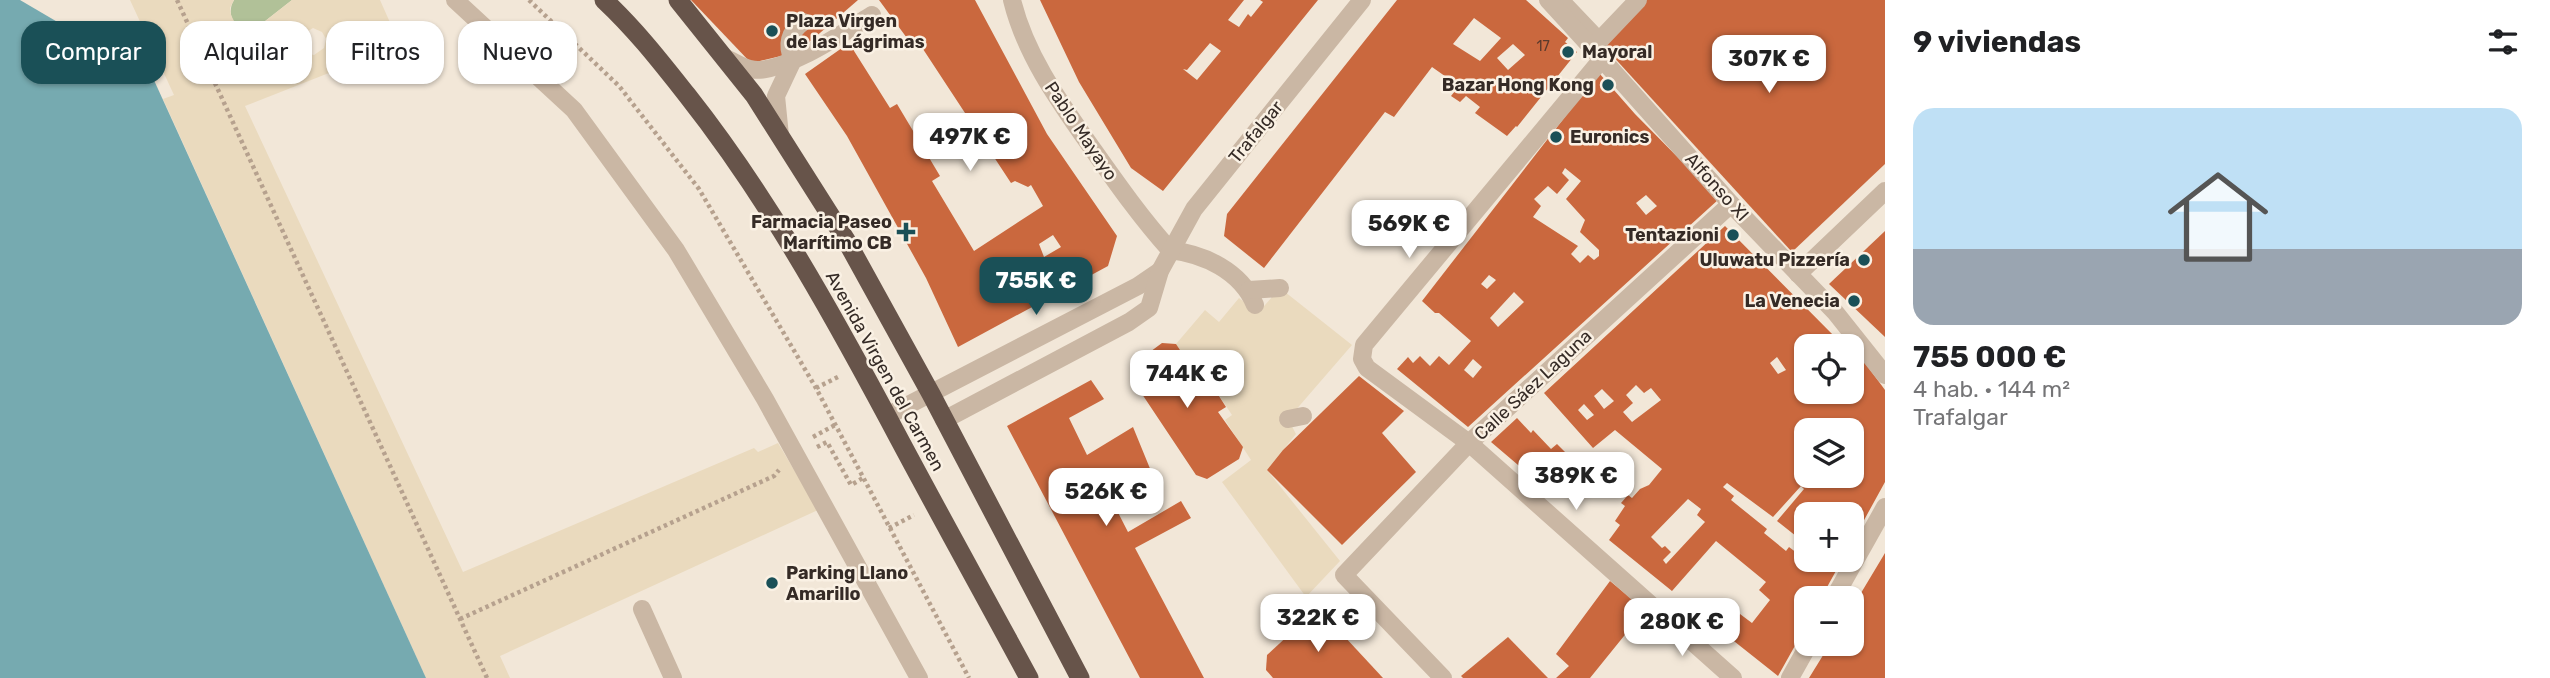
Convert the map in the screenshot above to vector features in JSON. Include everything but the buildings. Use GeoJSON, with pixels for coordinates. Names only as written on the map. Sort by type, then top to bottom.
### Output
{"type":"FeatureCollection","features":[{"type":"Feature","properties":{"kind":"highway","name":"Avenida Virgen del Carmen"},"geometry":{"type":"LineString","coordinates":[[604,0],[637,31],[737,161],[802,264],[1029,678]]}},
{"type":"Feature","properties":{"kind":"highway","name":"Avenida Virgen del Carmen"},"geometry":{"type":"LineString","coordinates":[[678,0],[754,95],[846,240],[931,394],[1080,678]]}},
{"type":"Feature","properties":{"kind":"street"},"geometry":{"type":"LineString","coordinates":[[455,0],[574,110],[676,250],[795,452],[919,678]]}},
{"type":"Feature","properties":{"kind":"street","name":"Pablo Mayayo"},"geometry":{"type":"LineString","coordinates":[[1012,0],[1036,63],[1059,102],[1144,222],[1170,250]]}},
{"type":"Feature","properties":{"kind":"street","name":"Trafalgar"},"geometry":{"type":"LineString","coordinates":[[944,420],[1129,322],[1149,307],[1160,271],[1194,209],[1362,0]]}},
{"type":"Feature","properties":{"kind":"street","name":"Alfonso XI"},"geometry":{"type":"LineString","coordinates":[[1548,0],[1731,204],[1835,312],[1885,375]]}},
{"type":"Feature","properties":{"kind":"street"},"geometry":{"type":"LineString","coordinates":[[1560,0],[1599,41],[1638,0]]}},
{"type":"Feature","properties":{"kind":"street"},"geometry":{"type":"LineString","coordinates":[[725,58],[752,70],[774,68],[872,15]]}},
{"type":"Feature","properties":{"kind":"street"},"geometry":{"type":"LineString","coordinates":[[780,136],[776,96],[793,60],[790,53],[790,35],[803,22]]}},
{"type":"Feature","properties":{"kind":"street"},"geometry":{"type":"LineString","coordinates":[[1602,59],[1364,345],[1356,350],[1367,368],[1469,443],[1734,678]]}},
{"type":"Feature","properties":{"kind":"street"},"geometry":{"type":"LineString","coordinates":[[1798,274],[1885,191]]}},
{"type":"Feature","properties":{"kind":"street","name":"Calle Sáez Laguna"},"geometry":{"type":"LineString","coordinates":[[1443,678],[1340,570],[1469,443],[1731,204]]}},
{"type":"Feature","properties":{"kind":"street"},"geometry":{"type":"LineString","coordinates":[[1170,250],[1195,253],[1218,265],[1252,298],[1280,288]]}},
{"type":"Feature","properties":{"kind":"street"},"geometry":{"type":"LineString","coordinates":[[887,416],[1138,286],[1160,271]]}},
{"type":"Feature","properties":{"kind":"street"},"geometry":{"type":"LineString","coordinates":[[1841,586],[1885,507]]}},
{"type":"Feature","properties":{"kind":"street"},"geometry":{"type":"LineString","coordinates":[[642,609],[673,678]]}},
{"type":"Feature","properties":{"kind":"street"},"geometry":{"type":"LineString","coordinates":[[1790,678],[1802,656]]}},
{"type":"Feature","properties":{"kind":"path"},"geometry":{"type":"LineString","coordinates":[[177,0],[487,678]]}},
{"type":"Feature","properties":{"kind":"path"},"geometry":{"type":"LineString","coordinates":[[529,0],[619,86],[699,189],[773,313],[835,425],[969,678]]}},
{"type":"Feature","properties":{"kind":"path"},"geometry":{"type":"LineString","coordinates":[[835,425],[811,439],[816,447],[827,442],[850,485],[863,478]]}},
{"type":"Feature","properties":{"kind":"path"},"geometry":{"type":"LineString","coordinates":[[460,618],[774,476],[795,452]]}},
{"type":"Feature","properties":{"kind":"green space"},"geometry":{"type":"Polygon","coordinates":[[[234,0],[292,0],[265,21],[233,21],[234,0]]]}},
{"type":"Feature","properties":{"kind":"shaded area"},"geometry":{"type":"Polygon","coordinates":[[[130,0],[234,0],[230,8],[234,21],[180,21],[180,84],[301,84],[245,106],[463,572],[754,448],[758,452],[778,443],[818,510],[500,656],[510,678],[426,678],[163,99],[174,95],[166,78],[166,21],[140,21],[130,0]]]}},
{"type":"Feature","properties":{"kind":"shaded area"},"geometry":{"type":"Polygon","coordinates":[[[292,0],[380,0],[389,21],[326,21],[326,39],[322,32],[312,29],[312,21],[265,21],[292,0]]]}},
{"type":"Feature","properties":{"kind":"shaded area"},"geometry":{"type":"Polygon","coordinates":[[[326,39],[326,74],[312,80],[312,54],[324,48],[326,39]]]}},
{"type":"Feature","properties":{"kind":"shaded area"},"geometry":{"type":"Polygon","coordinates":[[[1280,288],[1352,345],[1288,419],[1296,434],[1267,470],[1340,561],[1306,597],[1222,482],[1251,460],[1225,420],[1232,415],[1208,379],[1202,383],[1176,344],[1205,310],[1219,322],[1239,298],[1258,313],[1280,288]]]}},
{"type":"Feature","properties":{"kind":"water"},"geometry":{"type":"Polygon","coordinates":[[[0,0],[20,0],[56,21],[21,21],[21,84],[156,84],[426,678],[0,678],[0,0]]]}},
{"type":"Feature","properties":{"kind":"place","name":"Plaza Virgen de las Lágrimas"},"geometry":{"type":"Point","coordinates":[772,31]}},
{"type":"Feature","properties":{"kind":"place","name":"Mayoral"},"geometry":{"type":"Point","coordinates":[1568,52]}},
{"type":"Feature","properties":{"kind":"place","name":"Bazar Hong Kong"},"geometry":{"type":"Point","coordinates":[1608,85]}},
{"type":"Feature","properties":{"kind":"place","name":"Euronics"},"geometry":{"type":"Point","coordinates":[1556,137]}},
{"type":"Feature","properties":{"kind":"place","name":"Farmacia Paseo Marítimo CB"},"geometry":{"type":"Point","coordinates":[906,232]}},
{"type":"Feature","properties":{"kind":"place","name":"Tentazioni"},"geometry":{"type":"Point","coordinates":[1733,235]}},
{"type":"Feature","properties":{"kind":"place","name":"Uluwatu Pizzería"},"geometry":{"type":"Point","coordinates":[1864,260]}},
{"type":"Feature","properties":{"kind":"place","name":"La Venecia"},"geometry":{"type":"Point","coordinates":[1854,301]}},
{"type":"Feature","properties":{"kind":"place","name":"Parking Llano Amarillo"},"geometry":{"type":"Point","coordinates":[772,583]}}]}
